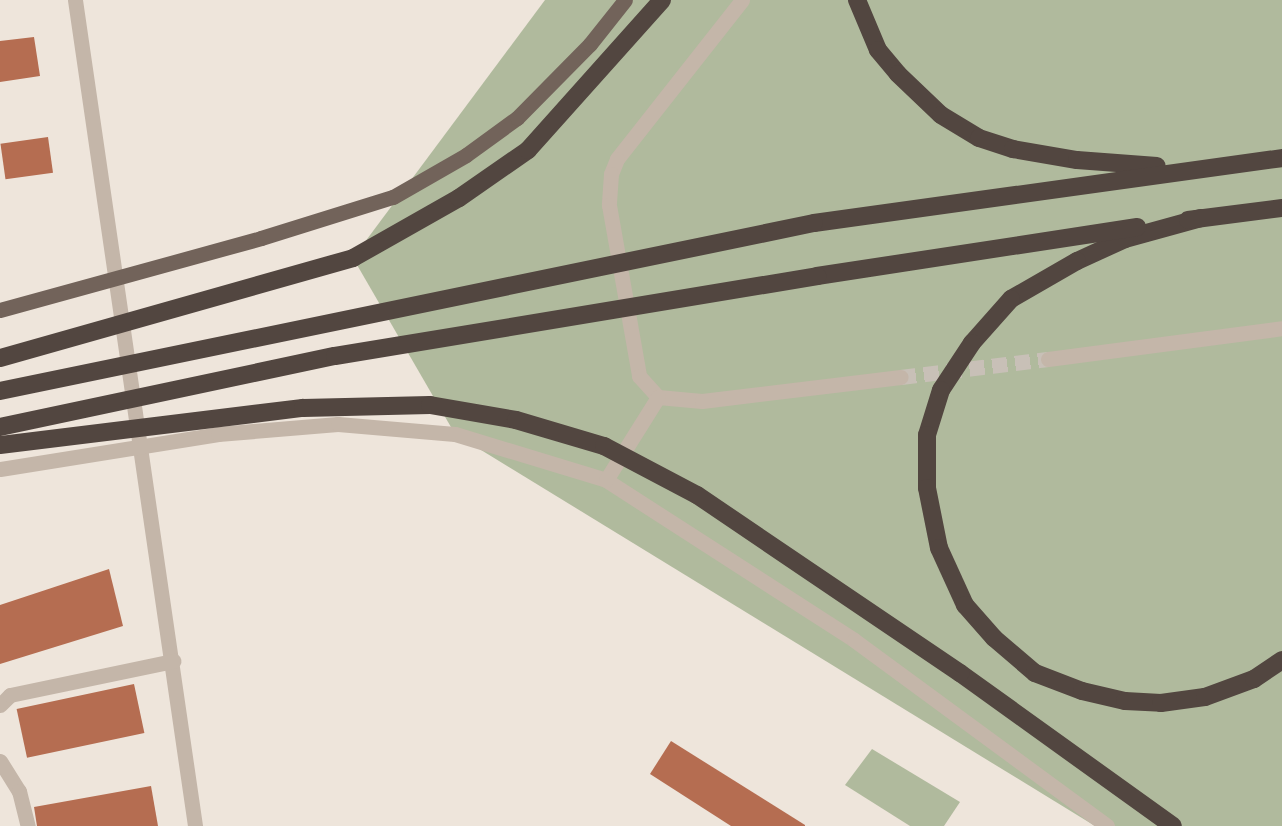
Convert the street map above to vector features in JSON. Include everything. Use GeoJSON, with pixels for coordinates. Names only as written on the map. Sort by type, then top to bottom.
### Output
{"type":"FeatureCollection","features":[{"type":"Feature","properties":{"kind":"highway"},"geometry":{"type":"LineString","coordinates":[[0,357],[353,258],[459,198],[528,150],[662,0]]}},
{"type":"Feature","properties":{"kind":"highway"},"geometry":{"type":"LineString","coordinates":[[857,0],[879,50],[898,74],[941,115],[979,138],[1013,149],[1077,160],[1191,168]]}},
{"type":"Feature","properties":{"kind":"highway"},"geometry":{"type":"LineString","coordinates":[[0,391],[814,224],[1191,168],[1282,158]]}},
{"type":"Feature","properties":{"kind":"highway"},"geometry":{"type":"LineString","coordinates":[[0,427],[335,356],[817,276],[1201,218],[1282,208]]}},
{"type":"Feature","properties":{"kind":"highway"},"geometry":{"type":"LineString","coordinates":[[1201,218],[1125,239],[1077,261],[1011,299],[972,343],[941,390],[927,435],[927,488],[939,548],[965,605],[994,639],[1035,673],[1082,691],[1125,701],[1161,703],[1205,697],[1254,679],[1282,660]]}},
{"type":"Feature","properties":{"kind":"highway"},"geometry":{"type":"LineString","coordinates":[[0,445],[180,420],[303,408],[430,405],[516,420],[604,446],[697,495],[960,673],[1173,826]]}},
{"type":"Feature","properties":{"kind":"highway"},"geometry":{"type":"LineString","coordinates":[[0,455],[180,420]]}},
{"type":"Feature","properties":{"kind":"main road"},"geometry":{"type":"LineString","coordinates":[[0,310],[115,279],[393,197],[466,155],[517,118],[590,44],[624,0]]}},
{"type":"Feature","properties":{"kind":"street"},"geometry":{"type":"LineString","coordinates":[[75,0],[115,279],[142,445],[195,826]]}},
{"type":"Feature","properties":{"kind":"street"},"geometry":{"type":"LineString","coordinates":[[742,0],[617,159],[611,174],[609,205],[639,376],[658,397],[702,402],[901,377]]}},
{"type":"Feature","properties":{"kind":"street"},"geometry":{"type":"LineString","coordinates":[[1048,359],[1282,328]]}},
{"type":"Feature","properties":{"kind":"street"},"geometry":{"type":"LineString","coordinates":[[606,480],[658,397]]}},
{"type":"Feature","properties":{"kind":"street"},"geometry":{"type":"LineString","coordinates":[[0,469],[142,445],[338,424],[454,434],[606,480],[854,640],[1107,826]]}},
{"type":"Feature","properties":{"kind":"street"},"geometry":{"type":"LineString","coordinates":[[0,705],[10,695],[173,661]]}},
{"type":"Feature","properties":{"kind":"street"},"geometry":{"type":"LineString","coordinates":[[0,761],[19,791],[28,826]]}},
{"type":"Feature","properties":{"kind":"green space"},"geometry":{"type":"Polygon","coordinates":[[[545,0],[1282,0],[1282,826],[1095,826],[455,434],[353,258],[545,0]]]}},
{"type":"Feature","properties":{"kind":"green space"},"geometry":{"type":"Polygon","coordinates":[[[872,749],[960,802],[944,826],[910,826],[845,785],[872,749]]]}},
{"type":"Feature","properties":{"kind":"building"},"geometry":{"type":"Polygon","coordinates":[[[34,37],[40,76],[0,82],[0,41],[34,37]]]}},
{"type":"Feature","properties":{"kind":"building"},"geometry":{"type":"Polygon","coordinates":[[[48,137],[53,173],[5,179],[0,144],[48,137]]]}},
{"type":"Feature","properties":{"kind":"building"},"geometry":{"type":"Polygon","coordinates":[[[109,569],[123,626],[0,664],[0,605],[109,569]]]}},
{"type":"Feature","properties":{"kind":"building"},"geometry":{"type":"Polygon","coordinates":[[[134,684],[144,733],[27,758],[17,709],[134,684]]]}},
{"type":"Feature","properties":{"kind":"building"},"geometry":{"type":"Polygon","coordinates":[[[671,741],[805,826],[731,826],[650,774],[671,741]]]}},
{"type":"Feature","properties":{"kind":"building"},"geometry":{"type":"Polygon","coordinates":[[[151,786],[158,826],[37,826],[34,807],[151,786]]]}},
{"type":"Feature","properties":{"kind":"tunnel"},"geometry":{"type":"LineString","coordinates":[[901,377],[1048,359]]}}]}
